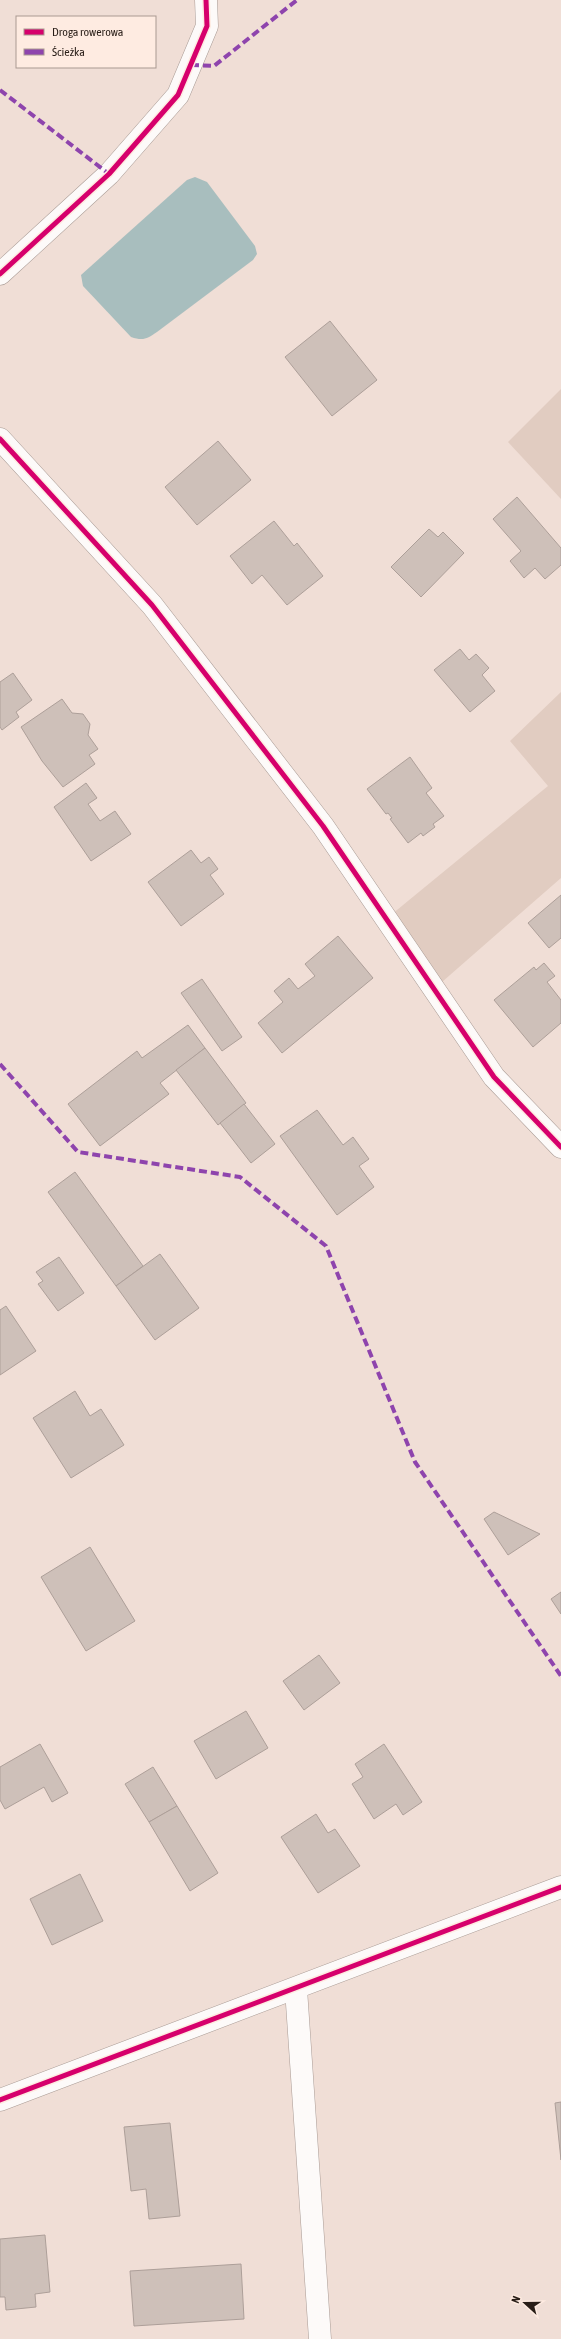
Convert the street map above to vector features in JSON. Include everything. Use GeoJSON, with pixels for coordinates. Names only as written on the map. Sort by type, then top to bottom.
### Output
{"type":"FeatureCollection","features":[{"type":"Feature","properties":{"kind":"street"},"geometry":{"type":"LineString","coordinates":[[0,274],[109,174],[178,95],[207,26],[206,0]]}},
{"type":"Feature","properties":{"kind":"street"},"geometry":{"type":"LineString","coordinates":[[0,439],[152,605],[323,826],[494,1077],[561,1147]]}},
{"type":"Feature","properties":{"kind":"street"},"geometry":{"type":"LineString","coordinates":[[0,2100],[561,1887]]}},
{"type":"Feature","properties":{"kind":"street"},"geometry":{"type":"LineString","coordinates":[[296,1988],[320,2339]]}},
{"type":"Feature","properties":{"kind":"shaded area"},"geometry":{"type":"Polygon","coordinates":[[[195,177],[207,182],[255,246],[257,254],[253,260],[148,338],[139,339],[131,337],[83,286],[81,275],[187,180],[195,177]]]}},
{"type":"Feature","properties":{"kind":"shaded area"},"geometry":{"type":"Polygon","coordinates":[[[561,389],[561,499],[508,442],[561,389]]]}},
{"type":"Feature","properties":{"kind":"shaded area"},"geometry":{"type":"Polygon","coordinates":[[[561,692],[561,878],[434,989],[386,919],[548,786],[510,741],[561,692]]]}},
{"type":"Feature","properties":{"kind":"building"},"geometry":{"type":"Polygon","coordinates":[[[330,321],[377,380],[332,416],[285,357],[330,321]]]}},
{"type":"Feature","properties":{"kind":"building"},"geometry":{"type":"Polygon","coordinates":[[[218,441],[251,480],[197,525],[165,487],[218,441]]]}},
{"type":"Feature","properties":{"kind":"building"},"geometry":{"type":"Polygon","coordinates":[[[517,497],[561,548],[561,565],[545,579],[535,568],[524,578],[510,561],[521,551],[493,519],[517,497]]]}},
{"type":"Feature","properties":{"kind":"building"},"geometry":{"type":"Polygon","coordinates":[[[274,521],[294,546],[297,543],[323,576],[287,605],[262,575],[252,584],[230,556],[274,521]]]}},
{"type":"Feature","properties":{"kind":"building"},"geometry":{"type":"Polygon","coordinates":[[[429,529],[438,537],[443,532],[464,553],[421,597],[391,567],[429,529]]]}},
{"type":"Feature","properties":{"kind":"building"},"geometry":{"type":"Polygon","coordinates":[[[460,649],[469,660],[476,654],[489,668],[482,675],[495,691],[470,712],[434,670],[460,649]]]}},
{"type":"Feature","properties":{"kind":"building"},"geometry":{"type":"Polygon","coordinates":[[[13,673],[32,700],[16,712],[19,717],[2,730],[0,727],[0,682],[13,673]]]}},
{"type":"Feature","properties":{"kind":"building"},"geometry":{"type":"Polygon","coordinates":[[[62,699],[72,713],[83,714],[90,724],[88,735],[98,749],[89,755],[95,764],[63,787],[42,761],[21,727],[62,699]]]}},
{"type":"Feature","properties":{"kind":"building"},"geometry":{"type":"Polygon","coordinates":[[[410,757],[432,788],[426,793],[444,816],[433,824],[435,827],[423,836],[421,833],[408,843],[390,819],[392,818],[388,813],[386,814],[367,789],[410,757]]]}},
{"type":"Feature","properties":{"kind":"building"},"geometry":{"type":"Polygon","coordinates":[[[86,783],[97,798],[88,804],[100,821],[115,811],[131,834],[91,861],[54,807],[86,783]]]}},
{"type":"Feature","properties":{"kind":"building"},"geometry":{"type":"Polygon","coordinates":[[[191,850],[201,863],[209,857],[218,869],[210,875],[224,894],[181,926],[148,882],[191,850]]]}},
{"type":"Feature","properties":{"kind":"building"},"geometry":{"type":"Polygon","coordinates":[[[561,895],[561,938],[549,948],[528,923],[561,895]]]}},
{"type":"Feature","properties":{"kind":"building"},"geometry":{"type":"Polygon","coordinates":[[[338,936],[373,978],[282,1053],[258,1023],[283,1002],[274,991],[289,978],[298,989],[315,976],[305,964],[338,936]]]}},
{"type":"Feature","properties":{"kind":"building"},"geometry":{"type":"Polygon","coordinates":[[[544,963],[555,976],[547,982],[561,1000],[561,1023],[533,1047],[494,1000],[534,967],[536,970],[544,963]]]}},
{"type":"Feature","properties":{"kind":"building"},"geometry":{"type":"Polygon","coordinates":[[[202,979],[242,1037],[222,1051],[181,993],[202,979]]]}},
{"type":"Feature","properties":{"kind":"building"},"geometry":{"type":"Polygon","coordinates":[[[188,1025],[205,1048],[160,1083],[169,1094],[100,1146],[68,1104],[137,1051],[142,1058],[188,1025]]]}},
{"type":"Feature","properties":{"kind":"building"},"geometry":{"type":"Polygon","coordinates":[[[205,1048],[246,1103],[218,1125],[176,1070],[205,1048]]]}},
{"type":"Feature","properties":{"kind":"building"},"geometry":{"type":"Polygon","coordinates":[[[244,1104],[275,1144],[251,1163],[220,1123],[244,1104]]]}},
{"type":"Feature","properties":{"kind":"building"},"geometry":{"type":"Polygon","coordinates":[[[317,1110],[343,1145],[353,1137],[369,1159],[359,1166],[374,1187],[337,1215],[280,1136],[317,1110]]]}},
{"type":"Feature","properties":{"kind":"building"},"geometry":{"type":"Polygon","coordinates":[[[75,1172],[143,1266],[116,1286],[48,1192],[75,1172]]]}},
{"type":"Feature","properties":{"kind":"building"},"geometry":{"type":"Polygon","coordinates":[[[160,1254],[199,1308],[155,1340],[116,1286],[160,1254]]]}},
{"type":"Feature","properties":{"kind":"building"},"geometry":{"type":"Polygon","coordinates":[[[59,1257],[84,1293],[58,1311],[38,1284],[43,1281],[36,1272],[59,1257]]]}},
{"type":"Feature","properties":{"kind":"building"},"geometry":{"type":"Polygon","coordinates":[[[6,1306],[36,1351],[0,1375],[0,1310],[6,1306]]]}},
{"type":"Feature","properties":{"kind":"building"},"geometry":{"type":"Polygon","coordinates":[[[75,1391],[90,1416],[101,1409],[124,1445],[71,1478],[33,1418],[75,1391]]]}},
{"type":"Feature","properties":{"kind":"building"},"geometry":{"type":"Polygon","coordinates":[[[494,1512],[540,1534],[508,1555],[484,1519],[494,1512]]]}},
{"type":"Feature","properties":{"kind":"building"},"geometry":{"type":"Polygon","coordinates":[[[90,1547],[135,1621],[86,1651],[41,1577],[90,1547]]]}},
{"type":"Feature","properties":{"kind":"building"},"geometry":{"type":"Polygon","coordinates":[[[561,1592],[561,1614],[551,1599],[561,1592]]]}},
{"type":"Feature","properties":{"kind":"building"},"geometry":{"type":"Polygon","coordinates":[[[319,1655],[340,1683],[304,1710],[283,1681],[319,1655]]]}},
{"type":"Feature","properties":{"kind":"building"},"geometry":{"type":"Polygon","coordinates":[[[246,1711],[268,1748],[216,1779],[194,1741],[246,1711]]]}},
{"type":"Feature","properties":{"kind":"building"},"geometry":{"type":"Polygon","coordinates":[[[40,1744],[68,1793],[52,1802],[44,1787],[5,1809],[0,1800],[0,1767],[40,1744]]]}},
{"type":"Feature","properties":{"kind":"building"},"geometry":{"type":"Polygon","coordinates":[[[384,1744],[422,1802],[403,1815],[396,1804],[374,1819],[352,1784],[363,1777],[355,1764],[384,1744]]]}},
{"type":"Feature","properties":{"kind":"building"},"geometry":{"type":"Polygon","coordinates":[[[153,1767],[177,1806],[149,1822],[125,1784],[153,1767]]]}},
{"type":"Feature","properties":{"kind":"building"},"geometry":{"type":"Polygon","coordinates":[[[177,1806],[218,1873],[190,1891],[149,1822],[177,1806]]]}},
{"type":"Feature","properties":{"kind":"building"},"geometry":{"type":"Polygon","coordinates":[[[316,1814],[328,1833],[335,1829],[360,1866],[318,1893],[281,1837],[316,1814]]]}},
{"type":"Feature","properties":{"kind":"building"},"geometry":{"type":"Polygon","coordinates":[[[80,1874],[103,1921],[52,1945],[30,1899],[80,1874]]]}},
{"type":"Feature","properties":{"kind":"building"},"geometry":{"type":"Polygon","coordinates":[[[561,2102],[561,2160],[555,2103],[561,2102]]]}},
{"type":"Feature","properties":{"kind":"building"},"geometry":{"type":"Polygon","coordinates":[[[170,2123],[180,2216],[149,2219],[146,2189],[131,2191],[124,2127],[170,2123]]]}},
{"type":"Feature","properties":{"kind":"building"},"geometry":{"type":"Polygon","coordinates":[[[45,2235],[50,2292],[35,2294],[36,2307],[6,2310],[5,2297],[0,2297],[0,2239],[45,2235]]]}},
{"type":"Feature","properties":{"kind":"building"},"geometry":{"type":"Polygon","coordinates":[[[241,2264],[244,2319],[134,2326],[130,2271],[241,2264]]]}},
{"type":"Feature","properties":{"kind":"marked path"},"geometry":{"type":"LineString","coordinates":[[191,65],[214,66],[297,0]]}},
{"type":"Feature","properties":{"kind":"marked path"},"geometry":{"type":"LineString","coordinates":[[0,90],[109,174]]}},
{"type":"Feature","properties":{"kind":"marked path"},"geometry":{"type":"LineString","coordinates":[[0,1064],[78,1152],[240,1177],[326,1246],[415,1462],[561,1676]]}},
{"type":"Feature","properties":{"kind":"cycle path"},"geometry":{"type":"LineString","coordinates":[[0,274],[109,174],[178,95],[207,26],[206,0]]}},
{"type":"Feature","properties":{"kind":"cycle path"},"geometry":{"type":"LineString","coordinates":[[0,439],[152,605],[323,826],[494,1077],[561,1147]]}},
{"type":"Feature","properties":{"kind":"cycle path"},"geometry":{"type":"LineString","coordinates":[[0,2100],[561,1887]]}}]}
